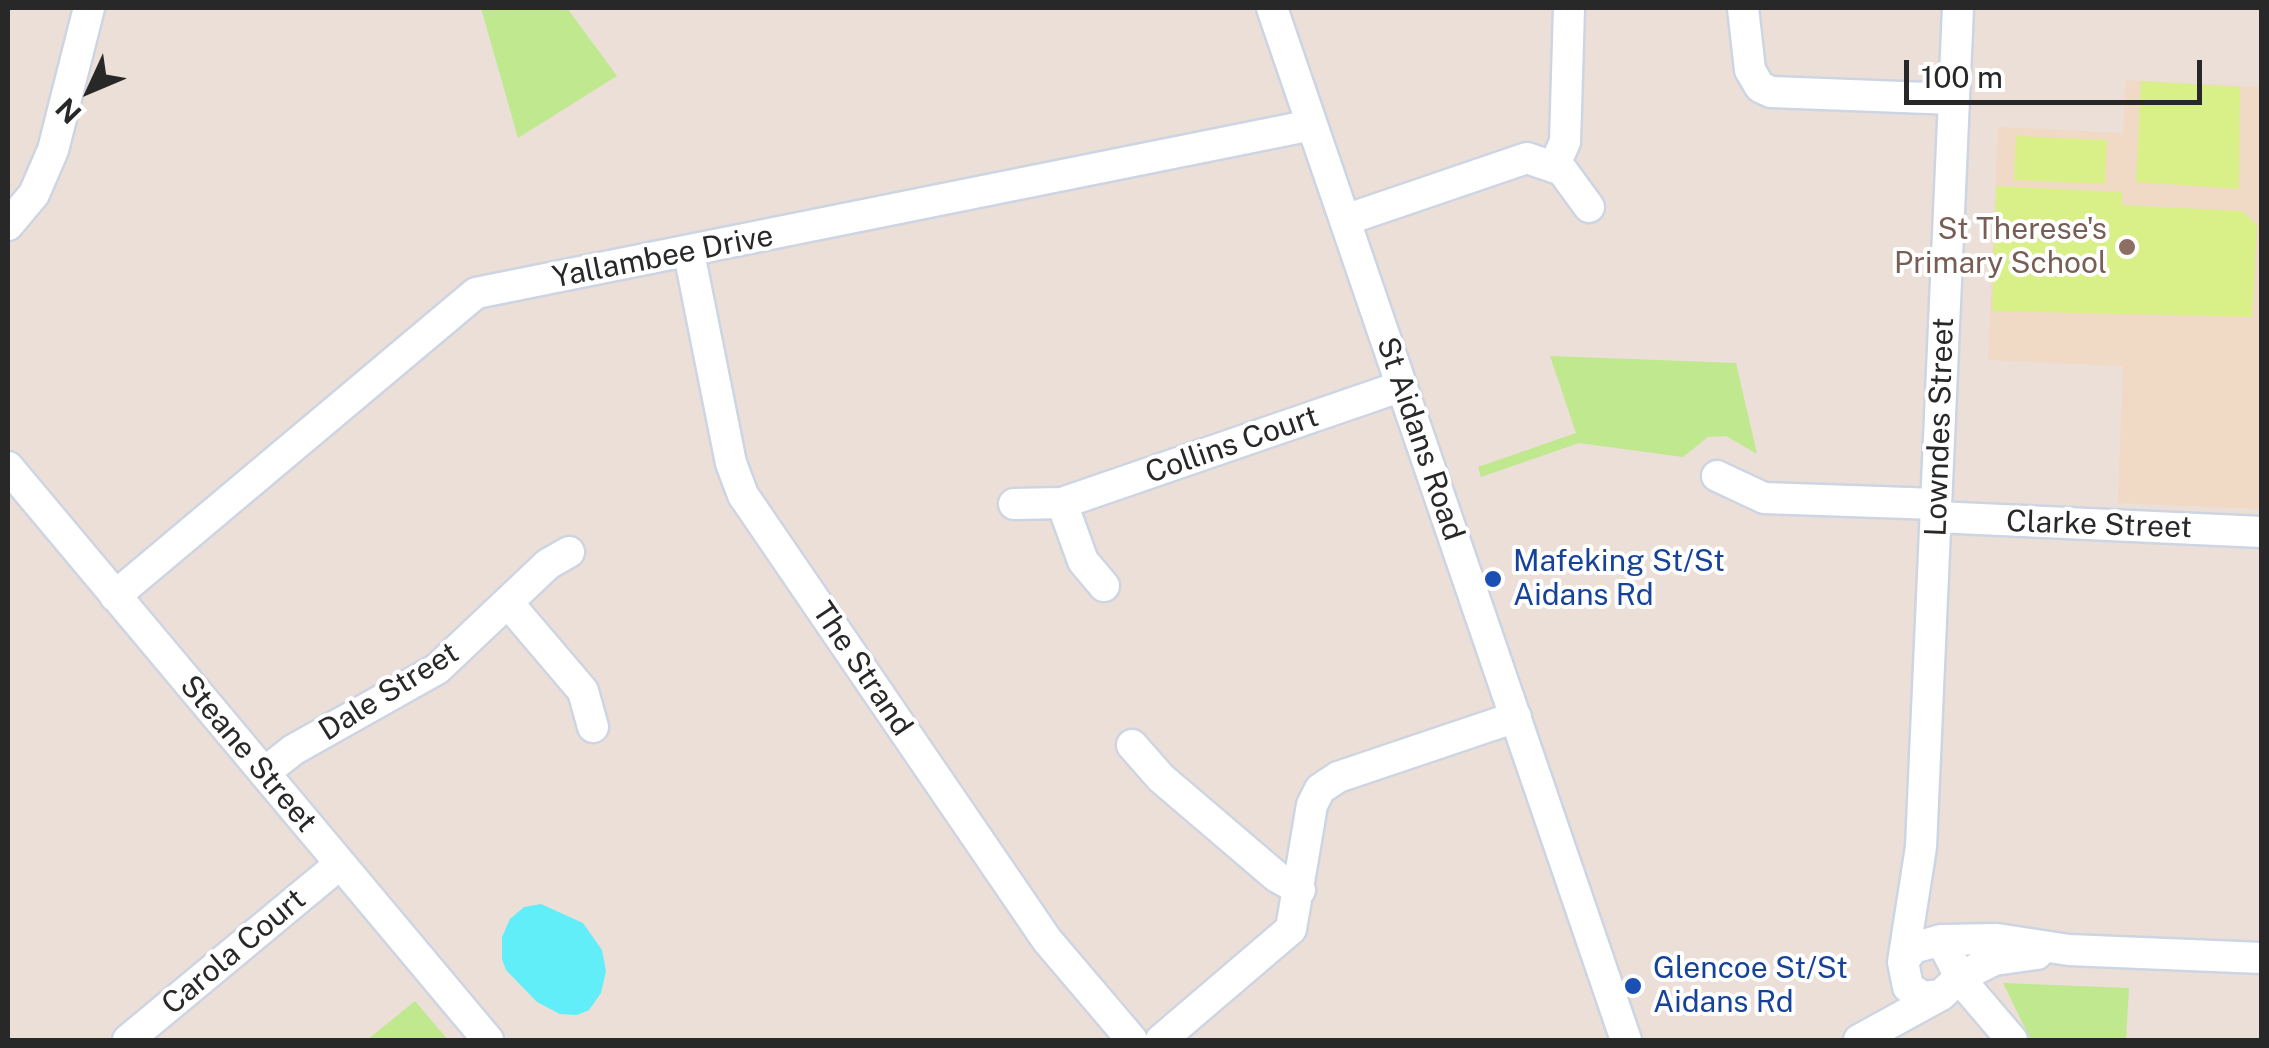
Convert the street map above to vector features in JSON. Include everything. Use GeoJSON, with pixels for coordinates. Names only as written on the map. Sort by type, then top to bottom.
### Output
{"type":"FeatureCollection","features":[{"type":"Feature","properties":{"kind":"street"},"geometry":{"type":"LineString","coordinates":[[8,226],[34,194],[53,150],[89,8]]}},
{"type":"Feature","properties":{"kind":"street","name":"St Aidans Road"},"geometry":{"type":"LineString","coordinates":[[1272,8],[1626,1040]]}},
{"type":"Feature","properties":{"kind":"street"},"geometry":{"type":"LineString","coordinates":[[1555,164],[1565,142],[1569,8]]}},
{"type":"Feature","properties":{"kind":"street"},"geometry":{"type":"LineString","coordinates":[[1744,8],[1752,95],[1954,99]]}},
{"type":"Feature","properties":{"kind":"street","name":"Lowndes Street"},"geometry":{"type":"LineString","coordinates":[[1902,966],[1921,848],[1958,8]]}},
{"type":"Feature","properties":{"kind":"street","name":"Yallambee Drive"},"geometry":{"type":"LineString","coordinates":[[115,596],[476,293],[1312,125]]}},
{"type":"Feature","properties":{"kind":"street"},"geometry":{"type":"LineString","coordinates":[[1345,220],[1527,158],[1555,164],[1578,185],[1590,207]]}},
{"type":"Feature","properties":{"kind":"street","name":"The Strand"},"geometry":{"type":"LineString","coordinates":[[688,253],[731,463],[742,495],[1047,940],[1132,1040]]}},
{"type":"Feature","properties":{"kind":"street","name":"Collins Court"},"geometry":{"type":"LineString","coordinates":[[1014,504],[1062,503],[1402,386]]}},
{"type":"Feature","properties":{"kind":"street","name":"Steane Street"},"geometry":{"type":"LineString","coordinates":[[8,468],[488,1040]]}},
{"type":"Feature","properties":{"kind":"street","name":"Clarke Street"},"geometry":{"type":"LineString","coordinates":[[1717,476],[1764,498],[2262,532]]}},
{"type":"Feature","properties":{"kind":"street"},"geometry":{"type":"LineString","coordinates":[[1062,503],[1082,561],[1104,586]]}},
{"type":"Feature","properties":{"kind":"street","name":"Dale Street"},"geometry":{"type":"LineString","coordinates":[[264,773],[294,750],[437,669],[548,564],[570,552]]}},
{"type":"Feature","properties":{"kind":"street"},"geometry":{"type":"LineString","coordinates":[[509,604],[583,691],[593,727]]}},
{"type":"Feature","properties":{"kind":"street"},"geometry":{"type":"LineString","coordinates":[[1161,1040],[1285,936],[1294,920],[1312,805],[1326,783],[1516,717]]}},
{"type":"Feature","properties":{"kind":"street"},"geometry":{"type":"LineString","coordinates":[[1132,745],[1160,778],[1277,877],[1300,890]]}},
{"type":"Feature","properties":{"kind":"street","name":"Lowndes Street"},"geometry":{"type":"LineString","coordinates":[[1921,848],[1927,891],[1953,983]]}},
{"type":"Feature","properties":{"kind":"street","name":"Carola Court"},"geometry":{"type":"LineString","coordinates":[[128,1040],[340,864]]}},
{"type":"Feature","properties":{"kind":"street"},"geometry":{"type":"LineString","coordinates":[[1858,1040],[1890,1001],[1913,948],[1942,940],[1997,939],[2069,950],[2262,958]]}},
{"type":"Feature","properties":{"kind":"street"},"geometry":{"type":"LineString","coordinates":[[1858,1040],[1994,960],[2069,950]]}},
{"type":"Feature","properties":{"kind":"street"},"geometry":{"type":"LineString","coordinates":[[1902,966],[1915,993],[1953,983]]}},
{"type":"Feature","properties":{"kind":"street"},"geometry":{"type":"LineString","coordinates":[[1953,983],[2012,1040]]}},
{"type":"Feature","properties":{"kind":"shaded area","name":"St Therese's Primary School"},"geometry":{"type":"Polygon","coordinates":[[[2126,80],[2261,87],[2261,509],[2118,503],[2123,366],[1988,360],[1998,127],[2123,133],[2126,80]]]}},
{"type":"Feature","properties":{"kind":"green space"},"geometry":{"type":"Polygon","coordinates":[[[481,8],[567,8],[617,76],[518,138],[481,8]]]}},
{"type":"Feature","properties":{"kind":"green space"},"geometry":{"type":"Polygon","coordinates":[[[2141,81],[2240,87],[2239,189],[2136,182],[2141,81]]]}},
{"type":"Feature","properties":{"kind":"green space"},"geometry":{"type":"Polygon","coordinates":[[[2016,136],[2107,140],[2105,184],[2014,180],[2016,136]]]}},
{"type":"Feature","properties":{"kind":"green space"},"geometry":{"type":"Polygon","coordinates":[[[1996,186],[2122,192],[2122,205],[2242,211],[2257,225],[2252,317],[1992,311],[1996,186]]]}},
{"type":"Feature","properties":{"kind":"green space"},"geometry":{"type":"Polygon","coordinates":[[[1550,356],[1736,363],[1757,454],[1726,436],[1708,437],[1683,457],[1579,443],[1481,477],[1478,467],[1576,433],[1550,356]]]}},
{"type":"Feature","properties":{"kind":"green space"},"geometry":{"type":"Polygon","coordinates":[[[2003,983],[2129,988],[2126,1040],[2031,1040],[2003,983]]]}},
{"type":"Feature","properties":{"kind":"green space"},"geometry":{"type":"Polygon","coordinates":[[[415,1001],[448,1040],[367,1040],[415,1001]]]}},
{"type":"Feature","properties":{"kind":"water"},"geometry":{"type":"Polygon","coordinates":[[[541,904],[583,923],[602,950],[606,971],[601,993],[589,1010],[577,1015],[560,1014],[537,1002],[506,970],[502,959],[502,937],[510,919],[524,907],[541,904]]]}},
{"type":"Feature","properties":{"kind":"place","name":"St Therese's Primary School"},"geometry":{"type":"Point","coordinates":[2127,247]}},
{"type":"Feature","properties":{"kind":"place","name":"Mafeking St/St Aidans Rd"},"geometry":{"type":"Point","coordinates":[1493,579]}},
{"type":"Feature","properties":{"kind":"place","name":"Glencoe St/St Aidans Rd"},"geometry":{"type":"Point","coordinates":[1633,986]}}]}
